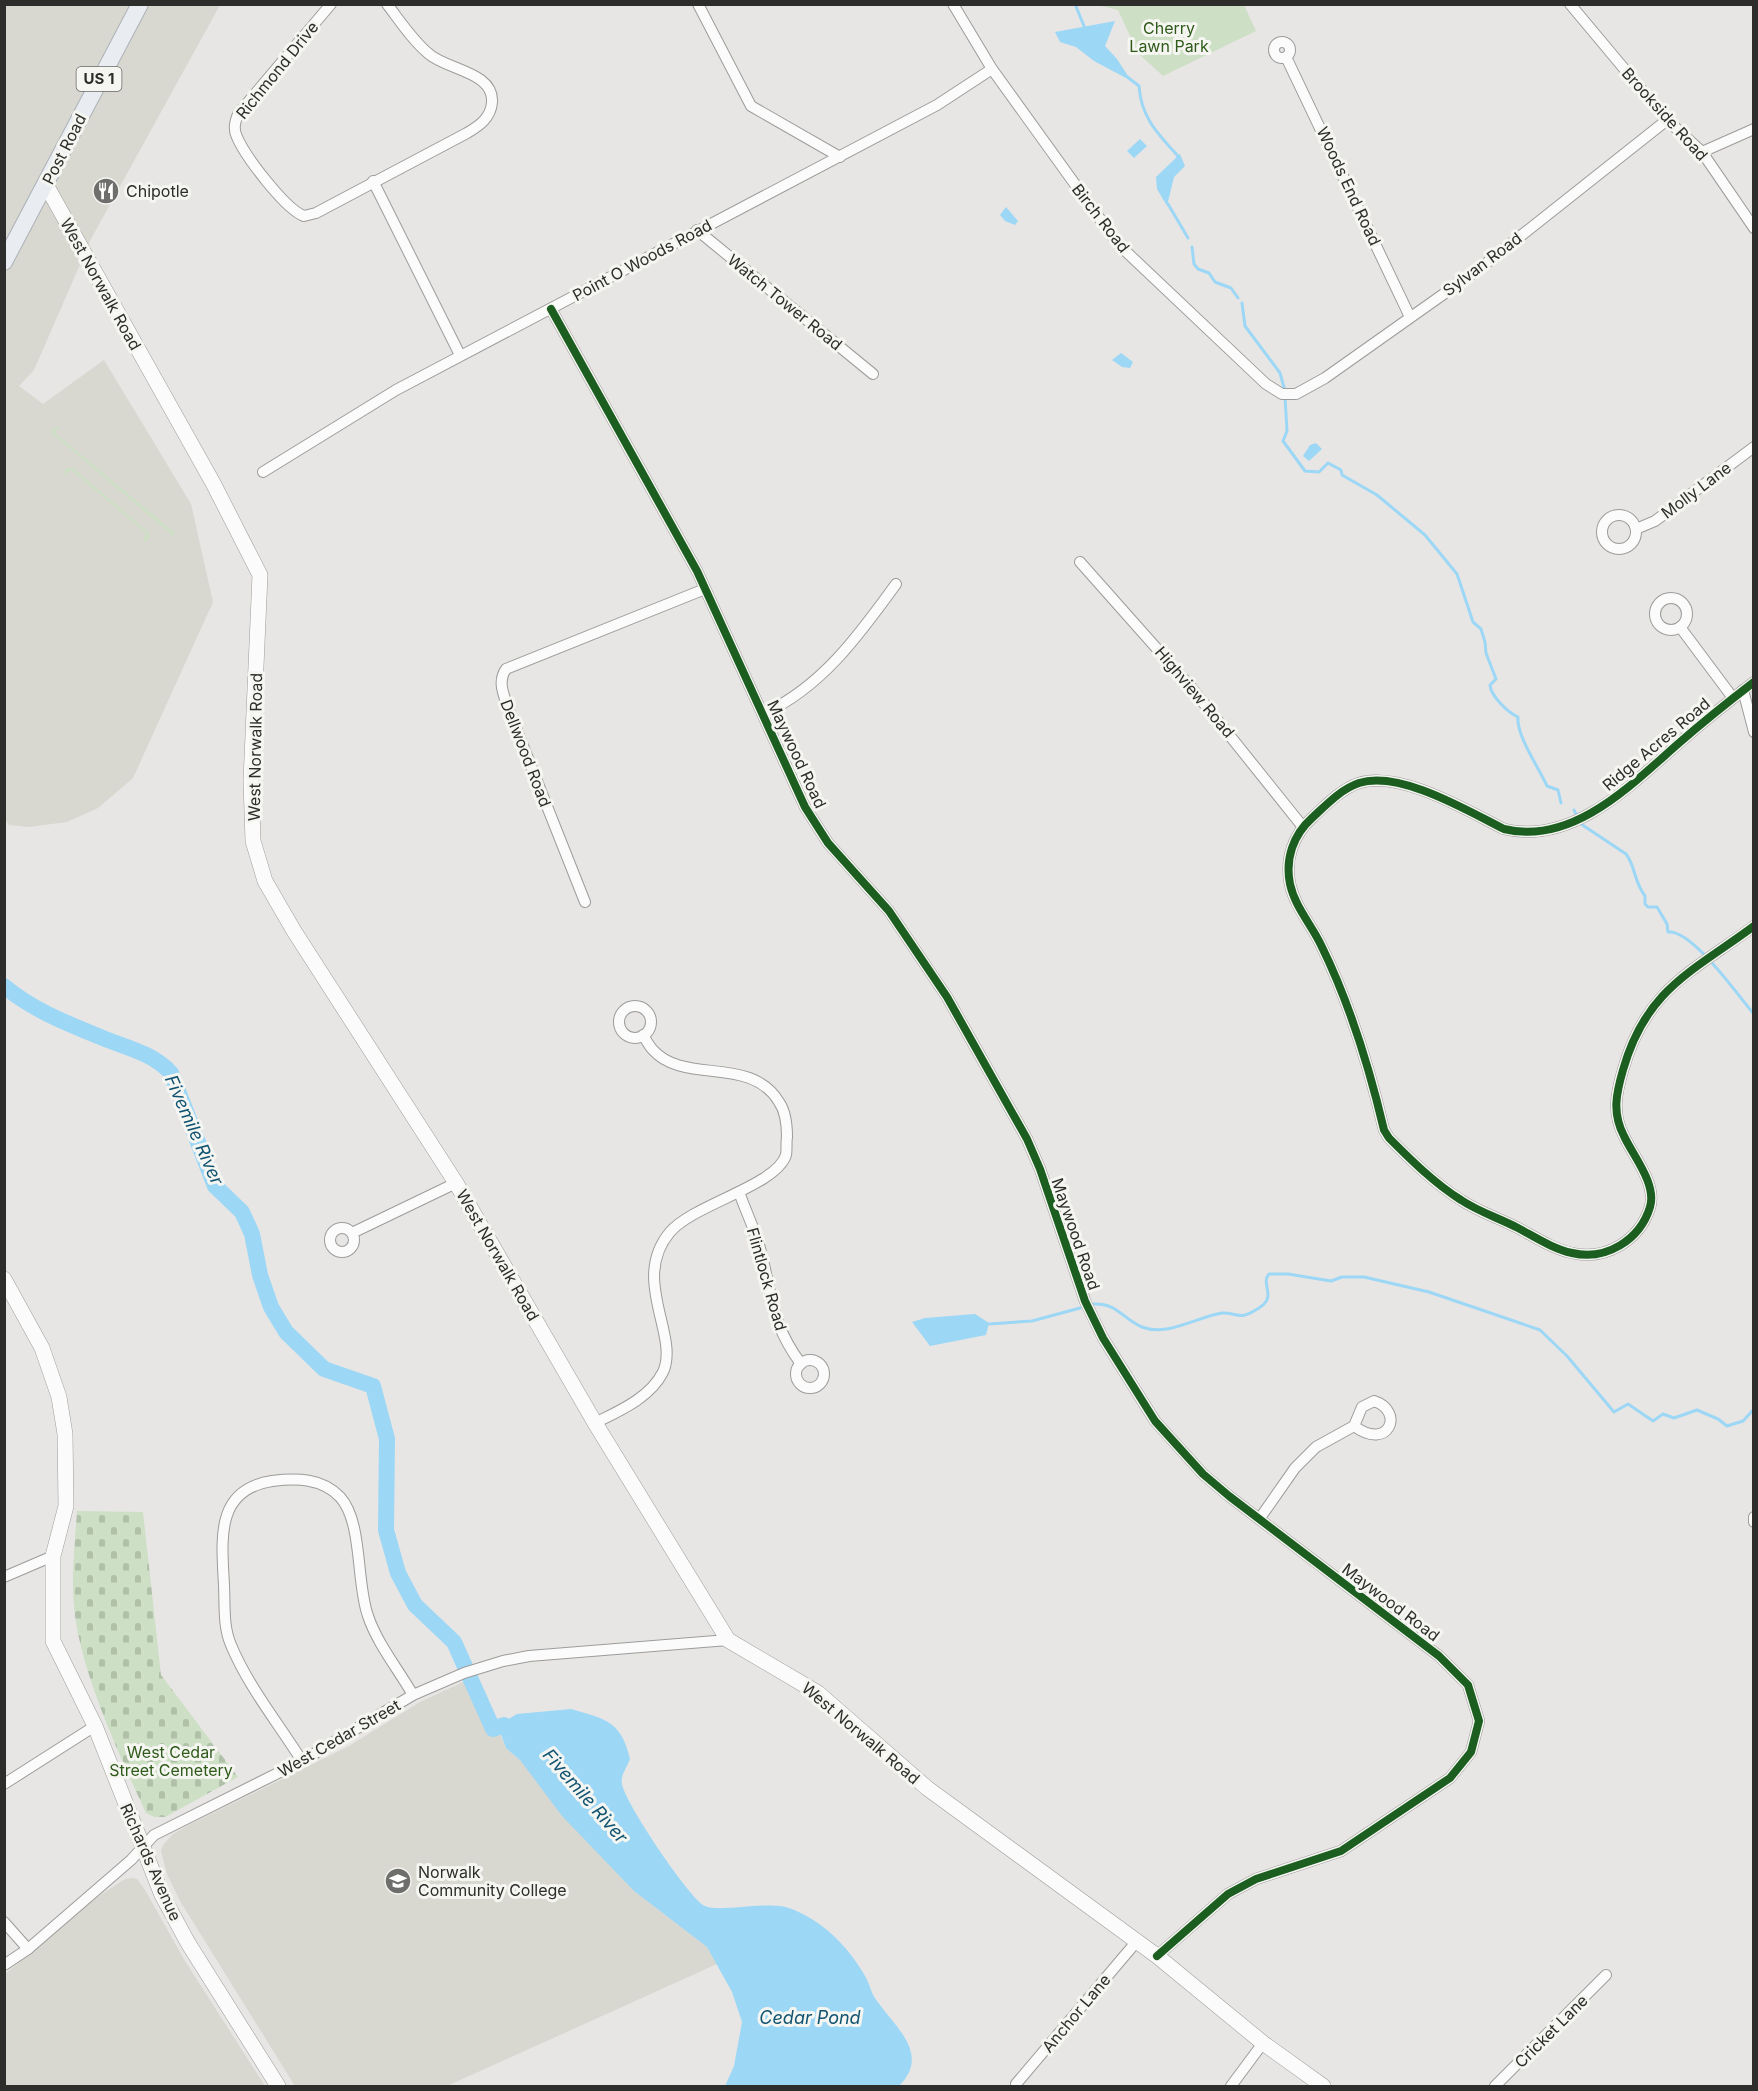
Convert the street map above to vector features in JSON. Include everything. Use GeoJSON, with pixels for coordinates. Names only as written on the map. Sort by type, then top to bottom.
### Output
{"type":"FeatureCollection","features":[{"type":"Feature","properties":{"kind":"main road","name":"Post Road"},"geometry":{"type":"LineString","coordinates":[[4,262],[140,4]]}},
{"type":"Feature","properties":{"kind":"main road","name":"West Norwalk Road"},"geometry":{"type":"LineString","coordinates":[[46,185],[213,483],[260,575],[251,781],[256,856],[265,881],[350,1025],[456,1183],[595,1424],[728,1640],[818,1693],[927,1788],[1157,1956],[1263,2043],[1323,2086]]}},
{"type":"Feature","properties":{"kind":"main road","name":"Richards Avenue"},"geometry":{"type":"LineString","coordinates":[[4,1279],[42,1348],[59,1397],[67,1471],[66,1506],[53,1556],[52,1641],[95,1725],[162,1895],[188,1943],[278,2086]]}},
{"type":"Feature","properties":{"kind":"street","name":"Richmond Drive"},"geometry":{"type":"LineString","coordinates":[[331,4],[238,114],[235,125],[236,135],[280,197],[304,216],[316,213],[475,128],[488,117],[492,101],[490,90],[482,81],[437,61],[387,4]]}},
{"type":"Feature","properties":{"kind":"street"},"geometry":{"type":"LineString","coordinates":[[698,4],[751,106],[840,157]]}},
{"type":"Feature","properties":{"kind":"street","name":"Birch Road"},"geometry":{"type":"LineString","coordinates":[[953,4],[992,69],[1118,244],[1266,384],[1285,394]]}},
{"type":"Feature","properties":{"kind":"street","name":"Brookside Road"},"geometry":{"type":"LineString","coordinates":[[1570,4],[1667,120],[1702,152],[1754,228]]}},
{"type":"Feature","properties":{"kind":"street","name":"Woods End Road"},"geometry":{"type":"LineString","coordinates":[[1286,57],[1410,317]]}},
{"type":"Feature","properties":{"kind":"street","name":"Point O Woods Road"},"geometry":{"type":"LineString","coordinates":[[262,472],[332,427],[460,356],[937,105],[992,69]]}},
{"type":"Feature","properties":{"kind":"street","name":"Sylvan Road"},"geometry":{"type":"LineString","coordinates":[[1285,394],[1306,390],[1325,378],[1479,269],[1667,120]]}},
{"type":"Feature","properties":{"kind":"street"},"geometry":{"type":"LineString","coordinates":[[1702,152],[1754,129]]}},
{"type":"Feature","properties":{"kind":"street"},"geometry":{"type":"LineString","coordinates":[[373,181],[460,356]]}},
{"type":"Feature","properties":{"kind":"street","name":"Watch Tower Road"},"geometry":{"type":"LineString","coordinates":[[697,230],[873,374]]}},
{"type":"Feature","properties":{"kind":"street","name":"Maywood Road"},"geometry":{"type":"LineString","coordinates":[[552,309],[705,588],[797,791],[814,823],[914,946],[947,997],[1021,1129],[1040,1169],[1085,1301],[1123,1372],[1155,1421],[1203,1474],[1454,1669],[1468,1685],[1479,1721],[1471,1752],[1450,1778],[1341,1851],[1256,1879],[1228,1894],[1157,1956]]}},
{"type":"Feature","properties":{"kind":"street","name":"Molly Lane"},"geometry":{"type":"LineString","coordinates":[[1636,529],[1655,521],[1754,447]]}},
{"type":"Feature","properties":{"kind":"street","name":"Highview Road"},"geometry":{"type":"LineString","coordinates":[[1080,562],[1190,686],[1303,826]]}},
{"type":"Feature","properties":{"kind":"street"},"geometry":{"type":"LineString","coordinates":[[764,714],[789,701],[827,670],[855,641],[896,584]]}},
{"type":"Feature","properties":{"kind":"street","name":"Dellwood Road"},"geometry":{"type":"LineString","coordinates":[[585,903],[515,729],[501,683],[503,674],[506,669],[705,588]]}},
{"type":"Feature","properties":{"kind":"street"},"geometry":{"type":"LineString","coordinates":[[1680,627],[1732,698]]}},
{"type":"Feature","properties":{"kind":"street","name":"Ridge Acres Road"},"geometry":{"type":"LineString","coordinates":[[1754,682],[1732,698],[1626,790],[1578,818],[1545,830],[1519,832],[1504,829],[1409,785],[1368,781],[1346,790],[1303,826],[1290,855],[1290,884],[1296,901],[1321,944],[1352,1017],[1364,1048],[1384,1130],[1389,1138],[1440,1186],[1461,1200],[1571,1253],[1596,1254],[1618,1247],[1637,1231],[1653,1199],[1650,1186],[1616,1117],[1618,1087],[1628,1054],[1652,1006],[1706,957],[1754,926]]}},
{"type":"Feature","properties":{"kind":"street"},"geometry":{"type":"LineString","coordinates":[[1743,690],[1754,732]]}},
{"type":"Feature","properties":{"kind":"street"},"geometry":{"type":"LineString","coordinates":[[595,1424],[622,1410],[649,1391],[663,1371],[666,1352],[654,1278],[658,1252],[671,1232],[691,1215],[768,1175],[786,1156],[787,1124],[780,1102],[766,1087],[740,1074],[695,1069],[673,1063],[654,1052],[643,1035]]}},
{"type":"Feature","properties":{"kind":"street"},"geometry":{"type":"LineString","coordinates":[[352,1233],[456,1183]]}},
{"type":"Feature","properties":{"kind":"street","name":"Flintlock Road"},"geometry":{"type":"LineString","coordinates":[[739,1192],[761,1252],[774,1315],[782,1335],[801,1364]]}},
{"type":"Feature","properties":{"kind":"street"},"geometry":{"type":"LineString","coordinates":[[1260,1518],[1295,1468],[1316,1447],[1354,1426]]}},
{"type":"Feature","properties":{"kind":"street"},"geometry":{"type":"LineString","coordinates":[[302,1761],[238,1660],[226,1630],[223,1532],[231,1506],[246,1489],[266,1482],[305,1480],[328,1487],[343,1501],[350,1516],[362,1594],[368,1616],[413,1695]]}},
{"type":"Feature","properties":{"kind":"street"},"geometry":{"type":"LineString","coordinates":[[4,1576],[53,1556]]}},
{"type":"Feature","properties":{"kind":"street","name":"West Cedar Street"},"geometry":{"type":"LineString","coordinates":[[4,1965],[28,1949],[154,1835],[302,1761],[413,1695],[476,1669],[530,1656],[728,1640]]}},
{"type":"Feature","properties":{"kind":"street"},"geometry":{"type":"LineString","coordinates":[[4,1784],[95,1725]]}},
{"type":"Feature","properties":{"kind":"street"},"geometry":{"type":"LineString","coordinates":[[4,1922],[28,1949]]}},
{"type":"Feature","properties":{"kind":"street","name":"Anchor Lane"},"geometry":{"type":"LineString","coordinates":[[1016,2084],[1137,1941]]}},
{"type":"Feature","properties":{"kind":"street","name":"Cricket Lane"},"geometry":{"type":"LineString","coordinates":[[1495,2086],[1606,1975]]}},
{"type":"Feature","properties":{"kind":"street"},"geometry":{"type":"LineString","coordinates":[[1232,2086],[1263,2043]]}},
{"type":"Feature","properties":{"kind":"shaded area"},"geometry":{"type":"Polygon","coordinates":[[[4,5],[220,5],[92,237],[34,370],[19,386],[43,404],[104,360],[191,504],[213,602],[133,778],[98,808],[67,822],[28,827],[9,825],[4,818],[4,5]]]}},
{"type":"Feature","properties":{"kind":"shaded area","name":"Norwalk Community College"},"geometry":{"type":"Polygon","coordinates":[[[474,1677],[506,1748],[520,1760],[634,1891],[707,1947],[717,1964],[447,2086],[295,2086],[180,1901],[167,1874],[161,1851],[163,1845],[173,1834],[189,1825],[349,1746],[420,1702],[474,1677]]]}},
{"type":"Feature","properties":{"kind":"shaded area"},"geometry":{"type":"Polygon","coordinates":[[[125,1879],[137,1879],[145,1890],[185,1961],[265,2086],[5,2086],[5,1974],[90,1902],[125,1879]]]}},
{"type":"Feature","properties":{"kind":"green space","name":"Cherry Lawn Park"},"geometry":{"type":"Polygon","coordinates":[[[1097,5],[1244,5],[1256,31],[1163,76],[1138,53],[1118,10],[1097,5]]]}},
{"type":"Feature","properties":{"kind":"green space"},"geometry":{"type":"Polygon","coordinates":[[[60,426],[55,433],[176,534],[170,536],[171,534],[54,435],[52,436],[51,430],[60,426]]]}},
{"type":"Feature","properties":{"kind":"green space"},"geometry":{"type":"Polygon","coordinates":[[[66,468],[73,468],[147,531],[150,536],[148,540],[143,542],[146,533],[71,470],[64,475],[66,468]]]}},
{"type":"Feature","properties":{"kind":"green space","name":"West Cedar Street Cemetery"},"geometry":{"type":"Polygon","coordinates":[[[77,1511],[143,1512],[161,1675],[238,1777],[165,1817],[154,1817],[146,1813],[102,1712],[84,1658],[73,1595],[77,1511]]]}},
{"type":"Feature","properties":{"kind":"water"},"geometry":{"type":"Polygon","coordinates":[[[1115,21],[1105,46],[1117,59],[1128,76],[1126,78],[1094,61],[1076,47],[1060,42],[1055,32],[1115,21]]]}},
{"type":"Feature","properties":{"kind":"water"},"geometry":{"type":"Polygon","coordinates":[[[1140,139],[1147,146],[1134,158],[1127,151],[1140,139]]]}},
{"type":"Feature","properties":{"kind":"water"},"geometry":{"type":"Polygon","coordinates":[[[1180,154],[1185,166],[1174,177],[1167,206],[1157,189],[1156,177],[1180,154]]]}},
{"type":"Feature","properties":{"kind":"water"},"geometry":{"type":"Polygon","coordinates":[[[1006,207],[1018,221],[1015,225],[1005,221],[1000,215],[1006,207]]]}},
{"type":"Feature","properties":{"kind":"water"},"geometry":{"type":"Polygon","coordinates":[[[1121,353],[1133,362],[1130,368],[1122,367],[1112,360],[1121,353]]]}},
{"type":"Feature","properties":{"kind":"water"},"geometry":{"type":"Polygon","coordinates":[[[1316,443],[1322,449],[1309,461],[1303,456],[1310,445],[1316,443]]]}},
{"type":"Feature","properties":{"kind":"water"},"geometry":{"type":"Polygon","coordinates":[[[975,1314],[989,1323],[986,1335],[930,1346],[912,1322],[925,1318],[975,1314]]]}},
{"type":"Feature","properties":{"kind":"water","name":"Cedar Pond"},"geometry":{"type":"Polygon","coordinates":[[[571,1709],[610,1723],[622,1736],[630,1759],[622,1778],[626,1794],[644,1827],[671,1866],[703,1905],[719,1908],[768,1905],[789,1908],[823,1927],[851,1955],[867,1979],[875,1998],[907,2041],[912,2063],[908,2074],[899,2086],[725,2086],[734,2066],[742,2022],[732,1992],[707,1947],[634,1891],[562,1816],[520,1760],[506,1748],[500,1732],[510,1718],[517,1714],[571,1709]]]}},
{"type":"Feature","properties":{"kind":"waterway"},"geometry":{"type":"LineString","coordinates":[[1075,4],[1084,26]]}},
{"type":"Feature","properties":{"kind":"waterway"},"geometry":{"type":"LineString","coordinates":[[1126,76],[1139,86],[1143,107],[1151,124],[1178,156],[1177,159]]}},
{"type":"Feature","properties":{"kind":"waterway"},"geometry":{"type":"LineString","coordinates":[[1168,204],[1188,238]]}},
{"type":"Feature","properties":{"kind":"waterway"},"geometry":{"type":"LineString","coordinates":[[1192,247],[1194,264],[1198,269],[1209,273],[1215,282],[1231,288],[1238,298]]}},
{"type":"Feature","properties":{"kind":"waterway"},"geometry":{"type":"LineString","coordinates":[[1242,303],[1245,326],[1280,373],[1285,391]]}},
{"type":"Feature","properties":{"kind":"waterway"},"geometry":{"type":"LineString","coordinates":[[1285,397],[1287,431],[1283,441],[1305,471],[1319,472],[1328,463],[1341,470],[1342,475],[1377,495],[1425,535],[1457,574],[1473,622],[1481,629],[1485,642],[1486,653],[1496,679],[1490,685],[1493,694],[1500,703],[1518,717],[1518,724],[1529,752],[1547,786],[1558,790],[1561,803]]}},
{"type":"Feature","properties":{"kind":"waterway"},"geometry":{"type":"LineString","coordinates":[[1574,810],[1581,824],[1626,854],[1632,864],[1638,885],[1645,896],[1645,904],[1648,907],[1657,907],[1667,924],[1668,932],[1678,934],[1702,952],[1754,1014]]}},
{"type":"Feature","properties":{"kind":"waterway","name":"Fivemile River"},"geometry":{"type":"LineString","coordinates":[[4,986],[49,1015],[146,1055],[171,1073],[215,1186],[242,1212],[252,1234],[260,1275],[271,1307],[286,1332],[324,1369],[373,1386],[387,1439],[386,1530],[398,1573],[415,1605],[454,1642],[493,1729],[504,1725]]}},
{"type":"Feature","properties":{"kind":"waterway"},"geometry":{"type":"LineString","coordinates":[[1093,1304],[1114,1308],[1142,1327],[1162,1330],[1212,1315],[1222,1313],[1242,1315],[1252,1312],[1267,1300],[1266,1281],[1269,1274],[1288,1274],[1331,1281],[1342,1277],[1364,1277],[1429,1292],[1540,1330],[1567,1356],[1614,1412],[1628,1404],[1653,1421],[1663,1414],[1674,1418],[1697,1410],[1718,1419],[1727,1426],[1743,1421],[1754,1409]]}},
{"type":"Feature","properties":{"kind":"waterway"},"geometry":{"type":"LineString","coordinates":[[989,1324],[1032,1321],[1080,1308]]}},
{"type":"Feature","properties":{"kind":"cycle path"},"geometry":{"type":"LineString","coordinates":[[551,309],[697,571],[805,807],[828,843],[889,911],[947,997],[1027,1139],[1040,1169],[1085,1301],[1103,1338],[1155,1421],[1203,1474],[1229,1496],[1439,1656],[1468,1685],[1479,1721],[1471,1752],[1450,1778],[1341,1851],[1256,1879],[1228,1894],[1157,1956]]}},
{"type":"Feature","properties":{"kind":"cycle path"},"geometry":{"type":"LineString","coordinates":[[1754,682],[1697,727],[1621,793],[1600,808],[1577,820],[1554,828],[1529,832],[1504,829],[1453,803],[1413,787],[1394,782],[1359,783],[1334,798],[1305,825],[1295,840],[1289,866],[1292,892],[1321,945],[1350,1013],[1372,1082],[1384,1130],[1389,1138],[1432,1179],[1468,1204],[1551,1246],[1585,1255],[1609,1251],[1630,1238],[1645,1219],[1650,1207],[1650,1189],[1643,1170],[1620,1128],[1616,1103],[1623,1070],[1644,1020],[1658,1001],[1691,970],[1754,926]]}},
{"type":"Feature","properties":{"kind":"place","name":"Chipotle"},"geometry":{"type":"Point","coordinates":[106,191]}},
{"type":"Feature","properties":{"kind":"place","name":"Norwalk Community College"},"geometry":{"type":"Point","coordinates":[398,1881]}}]}
